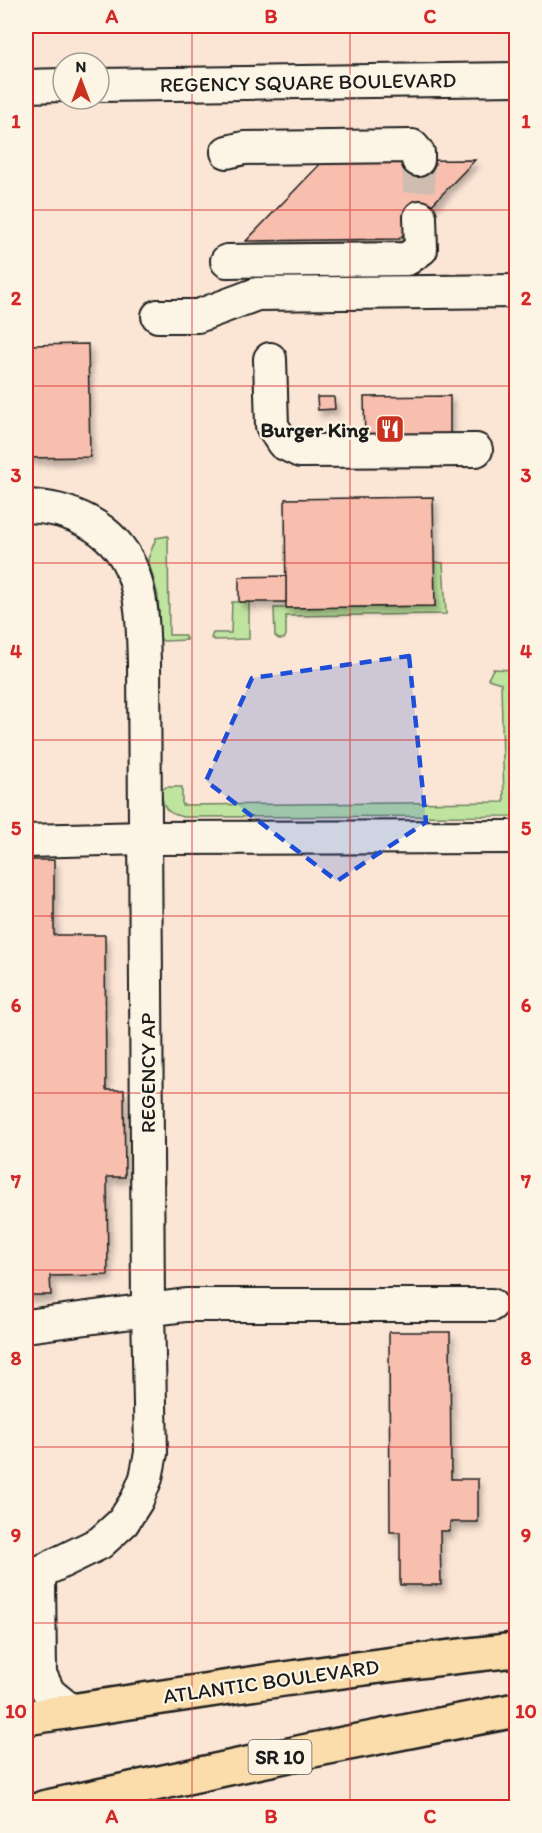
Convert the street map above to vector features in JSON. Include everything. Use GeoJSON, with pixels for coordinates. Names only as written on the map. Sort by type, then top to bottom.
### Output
{"type":"FeatureCollection","features":[{"type":"Feature","properties":{"kind":"highway","name":"ATLANTIC BOULEVARD"},"geometry":{"type":"LineString","coordinates":[[26,1718],[333,1671],[516,1650]]}},
{"type":"Feature","properties":{"kind":"highway","name":"SR 10"},"geometry":{"type":"LineString","coordinates":[[43,1808],[303,1752],[516,1710]]}},
{"type":"Feature","properties":{"kind":"street","name":"REGENCY SQUARE BOULEVARD"},"geometry":{"type":"LineString","coordinates":[[111,85],[516,79]]}},
{"type":"Feature","properties":{"kind":"street"},"geometry":{"type":"LineString","coordinates":[[26,86],[51,85]]}},
{"type":"Feature","properties":{"kind":"street"},"geometry":{"type":"LineString","coordinates":[[227,152],[244,148],[412,146],[417,153],[417,160]]}},
{"type":"Feature","properties":{"kind":"street"},"geometry":{"type":"LineString","coordinates":[[227,261],[407,259],[421,249],[420,217]]}},
{"type":"Feature","properties":{"kind":"street"},"geometry":{"type":"LineString","coordinates":[[158,316],[198,316],[256,294],[516,291]]}},
{"type":"Feature","properties":{"kind":"street"},"geometry":{"type":"LineString","coordinates":[[270,359],[272,426],[282,443],[300,451],[476,450]]}},
{"type":"Feature","properties":{"kind":"street","name":"REGENCY AP"},"geometry":{"type":"LineString","coordinates":[[26,506],[64,512],[88,522],[112,538],[130,567],[139,596],[143,630],[151,1453],[146,1478],[137,1500],[123,1522],[100,1543],[32,1576],[40,1674],[49,1693],[71,1711]]}},
{"type":"Feature","properties":{"kind":"street"},"geometry":{"type":"LineString","coordinates":[[26,841],[145,838],[516,837]]}},
{"type":"Feature","properties":{"kind":"street"},"geometry":{"type":"LineString","coordinates":[[26,1326],[148,1309],[197,1305],[491,1305]]}},
{"type":"Feature","properties":{"kind":"highlighted area"},"geometry":{"type":"Polygon","coordinates":[[[409,656],[426,822],[337,881],[206,781],[252,678],[409,656]]]}},
{"type":"Feature","properties":{"kind":"green space"},"geometry":{"type":"Polygon","coordinates":[[[168,536],[169,635],[184,635],[187,640],[163,641],[160,638],[158,595],[148,559],[156,538],[168,536]]]}},
{"type":"Feature","properties":{"kind":"green space"},"geometry":{"type":"Polygon","coordinates":[[[434,562],[443,563],[446,614],[286,616],[284,639],[275,636],[274,608],[434,606],[434,562]]]}},
{"type":"Feature","properties":{"kind":"green space"},"geometry":{"type":"Polygon","coordinates":[[[232,602],[249,602],[249,639],[215,640],[211,638],[213,633],[231,633],[232,602]]]}},
{"type":"Feature","properties":{"kind":"green space"},"geometry":{"type":"Polygon","coordinates":[[[493,669],[513,670],[516,816],[183,817],[173,814],[164,806],[161,791],[166,787],[182,787],[182,805],[504,802],[501,683],[488,679],[493,669]]]}},
{"type":"Feature","properties":{"kind":"building"},"geometry":{"type":"Polygon","coordinates":[[[475,160],[399,239],[246,241],[323,161],[475,160]]]}},
{"type":"Feature","properties":{"kind":"building"},"geometry":{"type":"Polygon","coordinates":[[[88,344],[90,457],[26,458],[26,345],[88,344]]]}},
{"type":"Feature","properties":{"kind":"building"},"geometry":{"type":"Polygon","coordinates":[[[450,396],[450,440],[365,441],[364,397],[450,396]]]}},
{"type":"Feature","properties":{"kind":"building"},"geometry":{"type":"Polygon","coordinates":[[[317,397],[334,397],[335,409],[318,410],[317,397]]]}},
{"type":"Feature","properties":{"kind":"building"},"geometry":{"type":"Polygon","coordinates":[[[433,497],[435,606],[286,608],[285,499],[433,497]]]}},
{"type":"Feature","properties":{"kind":"building"},"geometry":{"type":"Polygon","coordinates":[[[286,576],[286,602],[239,602],[239,577],[286,576]]]}},
{"type":"Feature","properties":{"kind":"building"},"geometry":{"type":"Polygon","coordinates":[[[26,860],[54,860],[54,935],[105,935],[106,1090],[124,1090],[125,1177],[107,1177],[108,1275],[50,1276],[51,1295],[26,1295],[26,860]]]}},
{"type":"Feature","properties":{"kind":"building"},"geometry":{"type":"Polygon","coordinates":[[[389,1332],[450,1332],[451,1479],[478,1479],[478,1522],[450,1522],[450,1531],[440,1531],[441,1585],[400,1585],[400,1532],[390,1532],[389,1332]]]}},
{"type":"Feature","properties":{"kind":"tunnel"},"geometry":{"type":"LineString","coordinates":[[418,160],[420,217]]}},
{"type":"Feature","properties":{"kind":"place","name":"Burger King"},"geometry":{"type":"Point","coordinates":[390,429]}}]}
